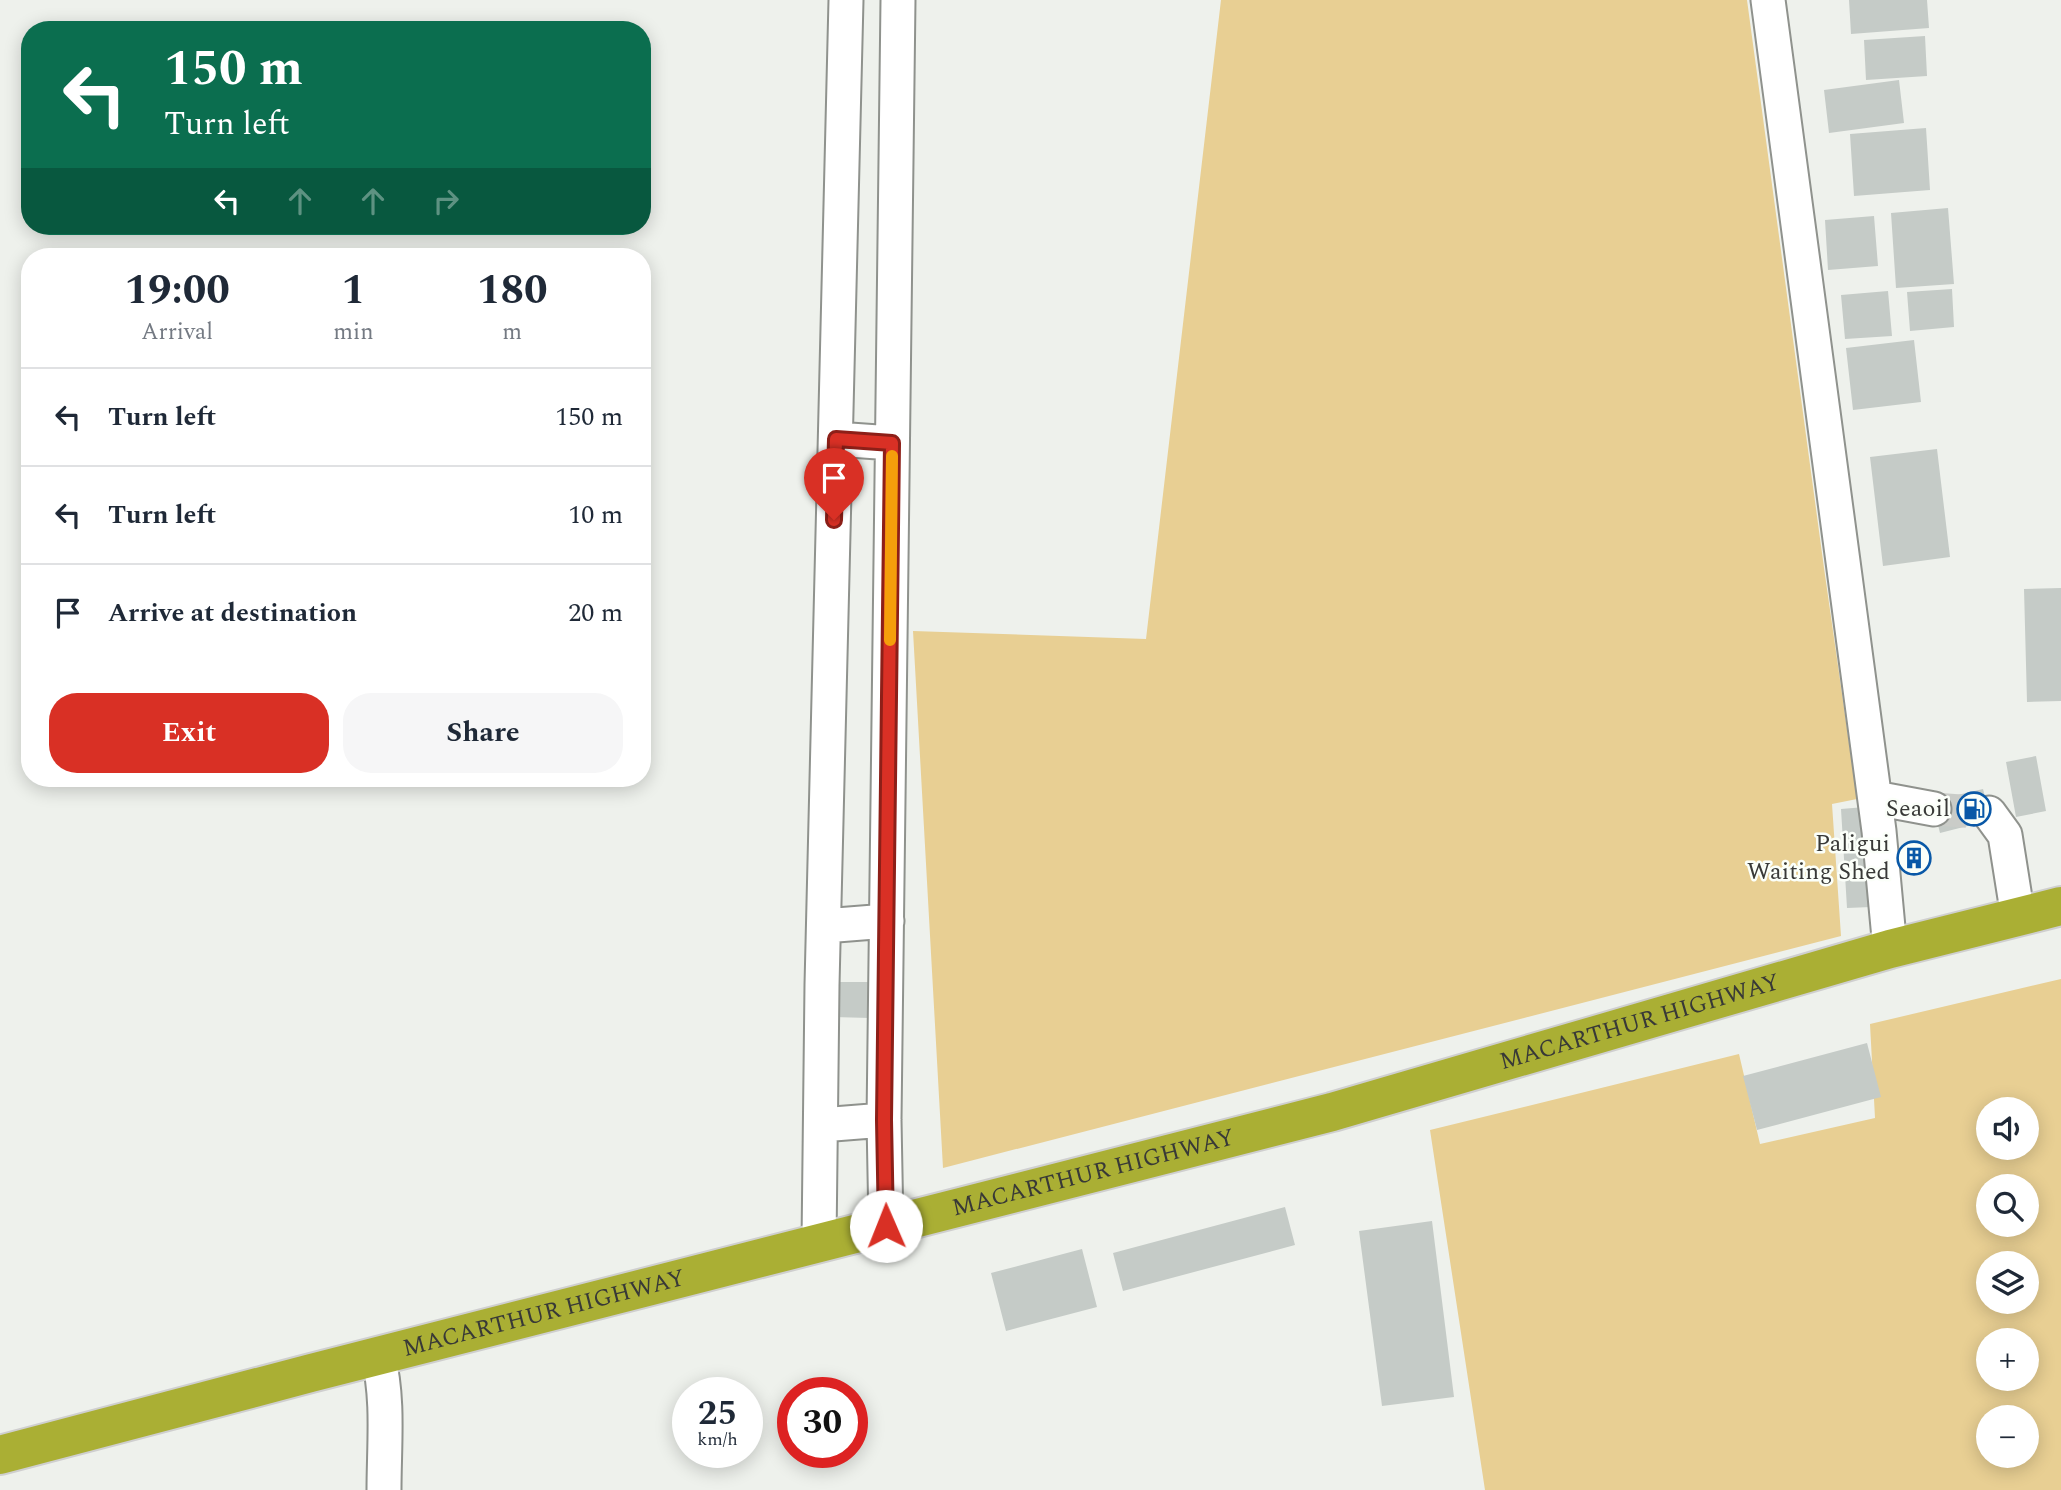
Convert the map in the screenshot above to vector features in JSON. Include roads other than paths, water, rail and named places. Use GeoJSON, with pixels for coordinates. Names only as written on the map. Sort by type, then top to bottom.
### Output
{"type":"FeatureCollection","features":[{"type":"Feature","properties":{"kind":"highway","name":"MACARTHUR HIGHWAY"},"geometry":{"type":"LineString","coordinates":[[0,1455],[1332,1112],[1890,948],[2061,906]]}},
{"type":"Feature","properties":{"kind":"street"},"geometry":{"type":"LineString","coordinates":[[819,1243],[846,0]]}},
{"type":"Feature","properties":{"kind":"street"},"geometry":{"type":"LineString","coordinates":[[886,1226],[884,1120],[898,0]]}},
{"type":"Feature","properties":{"kind":"street"},"geometry":{"type":"LineString","coordinates":[[1768,0],[1875,797],[1890,948]]}},
{"type":"Feature","properties":{"kind":"street"},"geometry":{"type":"LineString","coordinates":[[836,439],[892,443]]}},
{"type":"Feature","properties":{"kind":"street"},"geometry":{"type":"LineString","coordinates":[[1875,797],[1934,809]]}},
{"type":"Feature","properties":{"kind":"street"},"geometry":{"type":"LineString","coordinates":[[1989,813],[2005,835],[2018,917]]}},
{"type":"Feature","properties":{"kind":"street"},"geometry":{"type":"LineString","coordinates":[[824,926],[887,921]]}},
{"type":"Feature","properties":{"kind":"street"},"geometry":{"type":"LineString","coordinates":[[821,1125],[884,1120]]}},
{"type":"Feature","properties":{"kind":"street"},"geometry":{"type":"LineString","coordinates":[[378,1356],[384,1399],[384,1490]]}},
{"type":"Feature","properties":{"kind":"tunnel"},"geometry":{"type":"LineString","coordinates":[[1934,809],[1989,813]]}},
{"type":"Feature","properties":{"kind":"place","name":"Seaoil"},"geometry":{"type":"Point","coordinates":[1974,809]}},
{"type":"Feature","properties":{"kind":"place","name":"Paligui Waiting Shed"},"geometry":{"type":"Point","coordinates":[1914,858]}}]}
